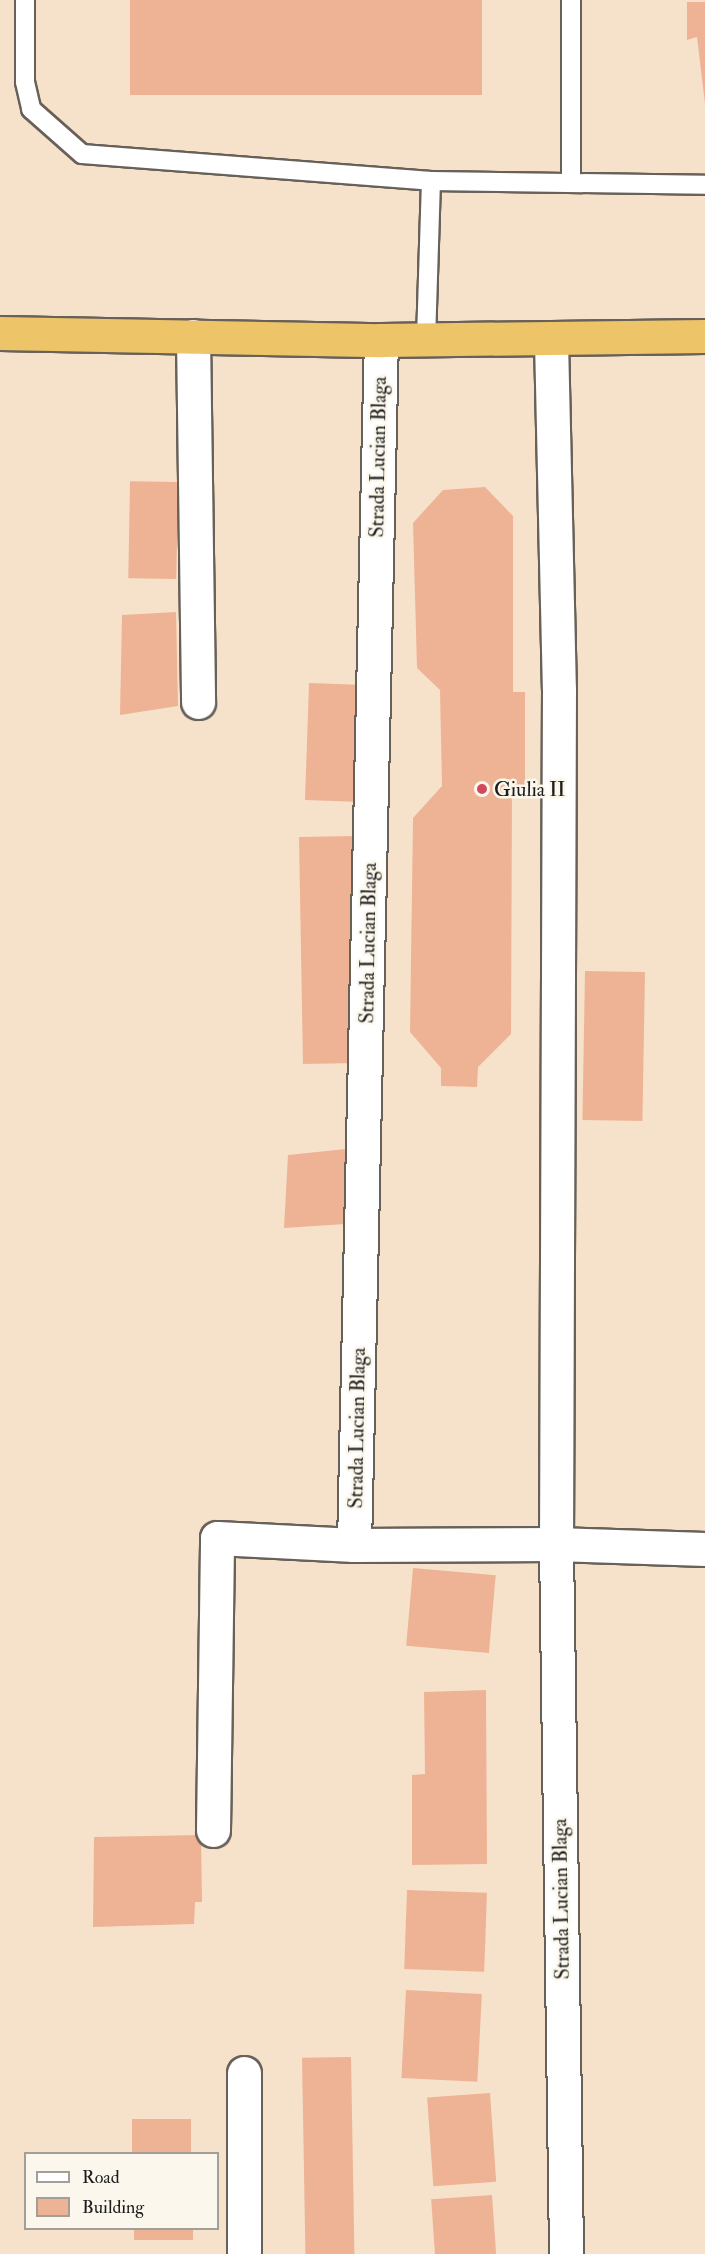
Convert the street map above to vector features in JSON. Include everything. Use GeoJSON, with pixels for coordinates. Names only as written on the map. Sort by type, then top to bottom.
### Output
{"type":"FeatureCollection","features":[{"type":"Feature","properties":{"kind":"highway"},"geometry":{"type":"LineString","coordinates":[[0,333],[381,340],[551,340],[705,336]]}},
{"type":"Feature","properties":{"kind":"street"},"geometry":{"type":"LineString","coordinates":[[193,336],[198,702]]}},
{"type":"Feature","properties":{"kind":"street","name":"Strada Lucian Blaga"},"geometry":{"type":"LineString","coordinates":[[354,1545],[381,340]]}},
{"type":"Feature","properties":{"kind":"street","name":"Strada Lucian Blaga"},"geometry":{"type":"LineString","coordinates":[[551,340],[559,689],[556,1544],[566,2254]]}},
{"type":"Feature","properties":{"kind":"street"},"geometry":{"type":"LineString","coordinates":[[213,1830],[217,1538],[354,1545],[556,1544],[705,1549]]}},
{"type":"Feature","properties":{"kind":"street"},"geometry":{"type":"LineString","coordinates":[[243,2073],[244,2254]]}},
{"type":"Feature","properties":{"kind":"lane"},"geometry":{"type":"LineString","coordinates":[[25,0],[25,82],[31,109],[82,154],[431,181],[705,185]]}},
{"type":"Feature","properties":{"kind":"lane"},"geometry":{"type":"LineString","coordinates":[[571,0],[572,183]]}},
{"type":"Feature","properties":{"kind":"lane"},"geometry":{"type":"LineString","coordinates":[[426,340],[431,181]]}},
{"type":"Feature","properties":{"kind":"building"},"geometry":{"type":"Polygon","coordinates":[[[130,0],[482,0],[482,95],[130,95],[130,0]]]}},
{"type":"Feature","properties":{"kind":"building"},"geometry":{"type":"Polygon","coordinates":[[[687,2],[705,2],[705,104],[697,37],[687,40],[687,2]]]}},
{"type":"Feature","properties":{"kind":"building"},"geometry":{"type":"Polygon","coordinates":[[[130,481],[178,482],[176,579],[128,578],[130,481]]]}},
{"type":"Feature","properties":{"kind":"building","name":"Giulia II"},"geometry":{"type":"Polygon","coordinates":[[[485,487],[513,516],[513,692],[525,692],[525,792],[512,792],[511,1034],[478,1067],[477,1087],[441,1086],[441,1068],[410,1032],[413,818],[442,786],[440,690],[417,668],[413,523],[443,490],[485,487]]]}},
{"type":"Feature","properties":{"kind":"building"},"geometry":{"type":"Polygon","coordinates":[[[176,612],[178,706],[120,715],[122,615],[176,612]]]}},
{"type":"Feature","properties":{"kind":"building"},"geometry":{"type":"Polygon","coordinates":[[[309,683],[366,685],[362,802],[305,800],[309,683]]]}},
{"type":"Feature","properties":{"kind":"building"},"geometry":{"type":"Polygon","coordinates":[[[354,836],[358,1063],[303,1064],[299,837],[354,836]]]}},
{"type":"Feature","properties":{"kind":"building"},"geometry":{"type":"Polygon","coordinates":[[[585,971],[645,972],[642,1121],[582,1120],[585,971]]]}},
{"type":"Feature","properties":{"kind":"building"},"geometry":{"type":"Polygon","coordinates":[[[346,1149],[345,1224],[284,1228],[288,1155],[346,1149]]]}},
{"type":"Feature","properties":{"kind":"building"},"geometry":{"type":"Polygon","coordinates":[[[413,1568],[496,1575],[489,1653],[406,1646],[413,1568]]]}},
{"type":"Feature","properties":{"kind":"building"},"geometry":{"type":"Polygon","coordinates":[[[486,1690],[487,1864],[412,1865],[412,1775],[425,1774],[424,1692],[486,1690]]]}},
{"type":"Feature","properties":{"kind":"building"},"geometry":{"type":"Polygon","coordinates":[[[201,1835],[202,1902],[195,1902],[194,1924],[93,1927],[94,1837],[201,1835]]]}},
{"type":"Feature","properties":{"kind":"building"},"geometry":{"type":"Polygon","coordinates":[[[407,1890],[487,1893],[484,1972],[404,1969],[407,1890]]]}},
{"type":"Feature","properties":{"kind":"building"},"geometry":{"type":"Polygon","coordinates":[[[406,1990],[482,1994],[477,2082],[401,2078],[406,1990]]]}},
{"type":"Feature","properties":{"kind":"building"},"geometry":{"type":"Polygon","coordinates":[[[351,2057],[354,2254],[305,2254],[302,2058],[351,2057]]]}},
{"type":"Feature","properties":{"kind":"building"},"geometry":{"type":"Polygon","coordinates":[[[490,2093],[496,2182],[433,2186],[427,2097],[490,2093]]]}},
{"type":"Feature","properties":{"kind":"building"},"geometry":{"type":"Polygon","coordinates":[[[132,2119],[191,2119],[191,2152],[132,2152],[132,2119]]]}},
{"type":"Feature","properties":{"kind":"building"},"geometry":{"type":"Polygon","coordinates":[[[492,2195],[496,2254],[435,2254],[431,2199],[492,2195]]]}},
{"type":"Feature","properties":{"kind":"building"},"geometry":{"type":"Polygon","coordinates":[[[134,2230],[193,2230],[193,2240],[134,2240],[134,2230]]]}},
{"type":"Feature","properties":{"kind":"place","name":"Giulia II"},"geometry":{"type":"Point","coordinates":[482,789]}}]}
